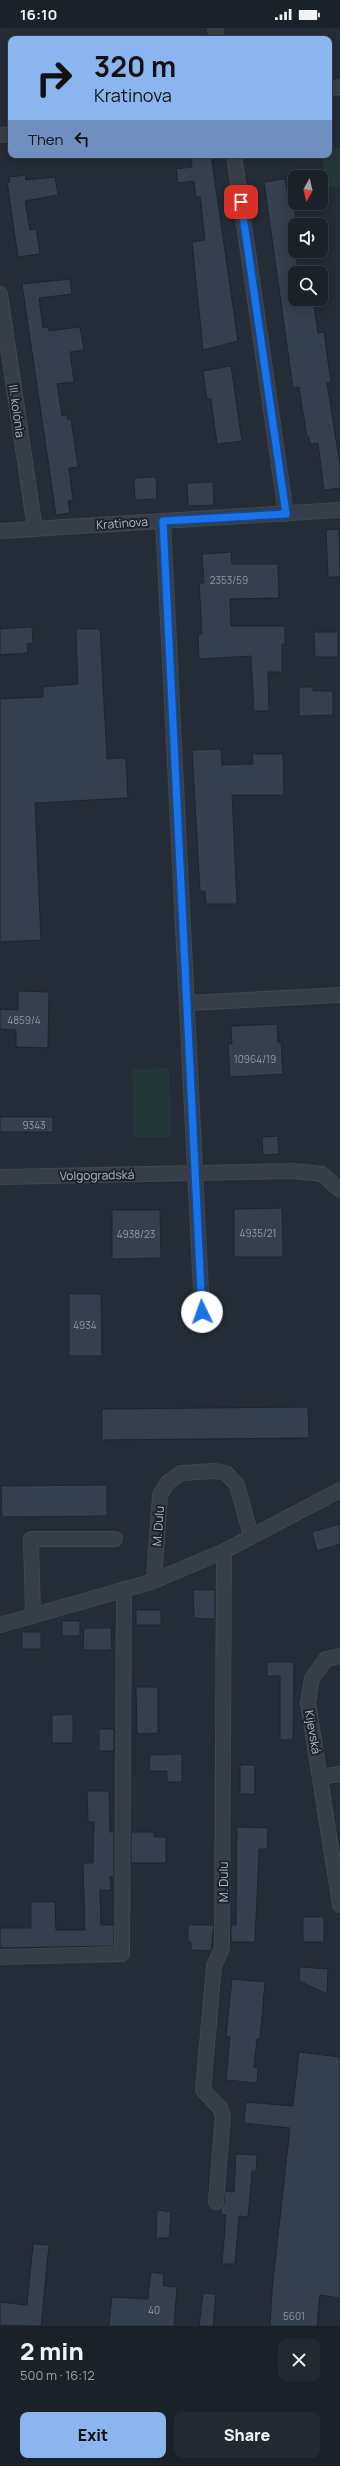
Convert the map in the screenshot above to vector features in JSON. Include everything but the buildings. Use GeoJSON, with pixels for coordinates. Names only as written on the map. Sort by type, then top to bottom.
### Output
{"type":"FeatureCollection","features":[{"type":"Feature","properties":{"kind":"street"},"geometry":{"type":"LineString","coordinates":[[234,158],[286,514]]}},
{"type":"Feature","properties":{"kind":"street","name":"III. kolónia"},"geometry":{"type":"LineString","coordinates":[[0,294],[35,529]]}},
{"type":"Feature","properties":{"kind":"street","name":"Kratinova"},"geometry":{"type":"LineString","coordinates":[[0,531],[340,510]]}},
{"type":"Feature","properties":{"kind":"street"},"geometry":{"type":"LineString","coordinates":[[163,521],[202,1312]]}},
{"type":"Feature","properties":{"kind":"street"},"geometry":{"type":"LineString","coordinates":[[186,1003],[340,995]]}},
{"type":"Feature","properties":{"kind":"street","name":"Volgogradská"},"geometry":{"type":"LineString","coordinates":[[0,1177],[293,1171],[322,1174],[340,1190]]}},
{"type":"Feature","properties":{"kind":"street","name":"M. Dulu"},"geometry":{"type":"LineString","coordinates":[[154,1581],[160,1495],[168,1482],[181,1473],[216,1471],[226,1473],[237,1485],[251,1536]]}},
{"type":"Feature","properties":{"kind":"street"},"geometry":{"type":"LineString","coordinates":[[0,1625],[154,1581],[224,1551],[340,1490]]}},
{"type":"Feature","properties":{"kind":"street"},"geometry":{"type":"LineString","coordinates":[[33,1616],[31,1540],[115,1538]]}},
{"type":"Feature","properties":{"kind":"street","name":"M. Dulu"},"geometry":{"type":"LineString","coordinates":[[216,2202],[222,2116],[220,2108],[203,2090],[214,1966],[222,1948],[224,1551]]}},
{"type":"Feature","properties":{"kind":"street"},"geometry":{"type":"LineString","coordinates":[[0,1957],[122,1954],[124,1589]]}},
{"type":"Feature","properties":{"kind":"street","name":"Kijevská"},"geometry":{"type":"LineString","coordinates":[[340,1656],[326,1659],[312,1678],[308,1703],[321,1777],[340,1905]]}},
{"type":"Feature","properties":{"kind":"street"},"geometry":{"type":"LineString","coordinates":[[321,1777],[340,1774]]}},
{"type":"Feature","properties":{"kind":"shaded area"},"geometry":{"type":"Polygon","coordinates":[[[340,148],[340,186],[328,188],[328,170],[324,170],[322,158],[332,158],[332,149],[340,148]]]}},
{"type":"Feature","properties":{"kind":"shaded area"},"geometry":{"type":"Polygon","coordinates":[[[169,1068],[171,1137],[134,1137],[132,1069],[169,1068]]]}},
{"type":"Feature","properties":{"kind":"route"},"geometry":{"type":"LineString","coordinates":[[202,1312],[163,521],[286,514],[241,202]]}}]}
